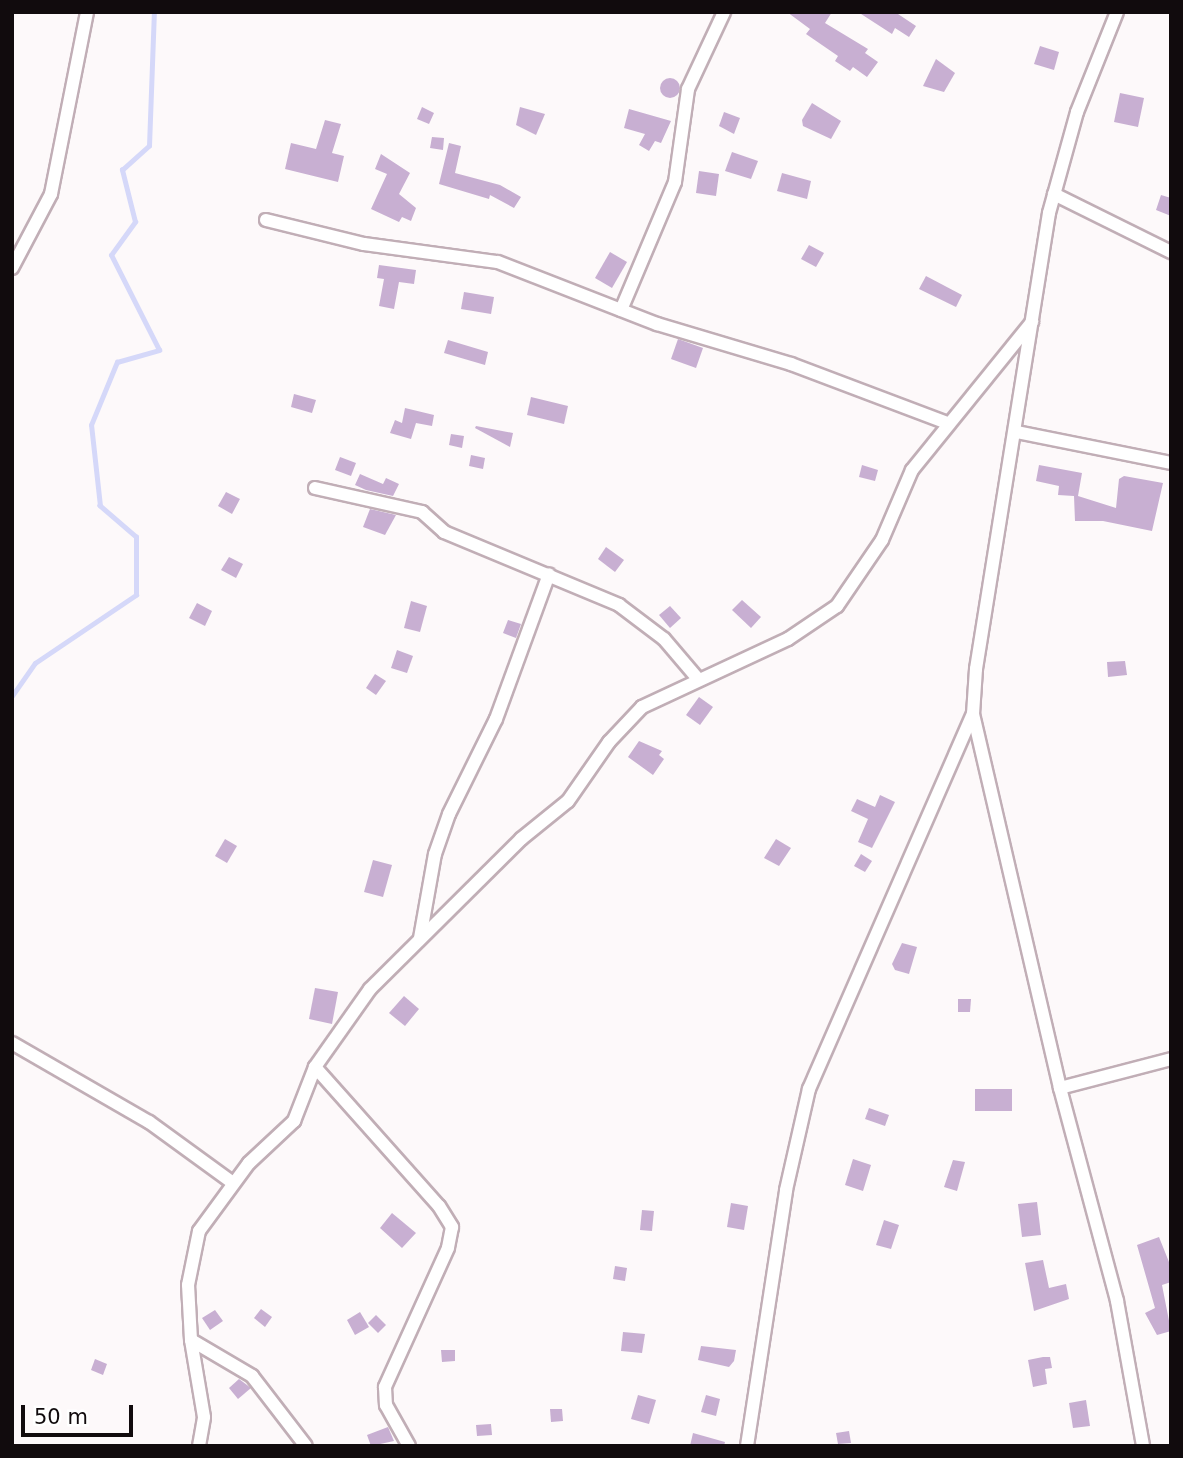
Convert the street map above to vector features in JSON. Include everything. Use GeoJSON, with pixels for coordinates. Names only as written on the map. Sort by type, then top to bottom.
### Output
{"type":"FeatureCollection","features":[{"type":"Feature","properties":{"kind":"street"},"geometry":{"type":"LineString","coordinates":[[12,268],[51,194],[87,12]]}},
{"type":"Feature","properties":{"kind":"street"},"geometry":{"type":"LineString","coordinates":[[621,310],[675,182],[688,89],[724,12]]}},
{"type":"Feature","properties":{"kind":"street"},"geometry":{"type":"LineString","coordinates":[[1117,12],[1077,112],[1054,194],[976,669],[973,713],[1060,1088],[1116,1301],[1143,1446]]}},
{"type":"Feature","properties":{"kind":"street"},"geometry":{"type":"LineString","coordinates":[[1054,194],[1171,252]]}},
{"type":"Feature","properties":{"kind":"street"},"geometry":{"type":"LineString","coordinates":[[266,220],[364,244],[498,262],[621,310],[779,360],[947,423]]}},
{"type":"Feature","properties":{"kind":"street"},"geometry":{"type":"LineString","coordinates":[[200,1446],[204,1417],[191,1340],[188,1285],[194,1246],[203,1223],[233,1183],[294,1121],[315,1068],[378,979],[521,839],[568,801],[628,720],[642,707],[788,639],[837,606],[866,569],[912,470],[947,423],[1032,322]]}},
{"type":"Feature","properties":{"kind":"street"},"geometry":{"type":"LineString","coordinates":[[1017,432],[1171,463]]}},
{"type":"Feature","properties":{"kind":"street"},"geometry":{"type":"LineString","coordinates":[[315,488],[417,510],[444,532],[548,573],[641,620],[683,658],[698,679]]}},
{"type":"Feature","properties":{"kind":"street"},"geometry":{"type":"LineString","coordinates":[[420,938],[435,855],[449,814],[496,719],[548,573]]}},
{"type":"Feature","properties":{"kind":"street"},"geometry":{"type":"LineString","coordinates":[[747,1446],[786,1190],[809,1089],[973,713]]}},
{"type":"Feature","properties":{"kind":"street"},"geometry":{"type":"LineString","coordinates":[[12,1043],[149,1122],[233,1183]]}},
{"type":"Feature","properties":{"kind":"street"},"geometry":{"type":"LineString","coordinates":[[1060,1088],[1171,1059]]}},
{"type":"Feature","properties":{"kind":"street"},"geometry":{"type":"LineString","coordinates":[[315,1068],[439,1206],[452,1227],[448,1248],[385,1387],[387,1405],[409,1446]]}},
{"type":"Feature","properties":{"kind":"street"},"geometry":{"type":"LineString","coordinates":[[191,1340],[252,1376],[306,1446]]}},
{"type":"Feature","properties":{"kind":"building"},"geometry":{"type":"Polygon","coordinates":[[[787,12],[832,12],[825,23],[868,49],[865,53],[878,62],[867,77],[853,67],[850,71],[835,61],[838,56],[806,34],[810,29],[787,12]]]}},
{"type":"Feature","properties":{"kind":"building"},"geometry":{"type":"Polygon","coordinates":[[[858,12],[895,12],[916,26],[909,37],[895,28],[892,34],[858,12]]]}},
{"type":"Feature","properties":{"kind":"building"},"geometry":{"type":"Polygon","coordinates":[[[1040,46],[1059,52],[1054,70],[1034,64],[1040,46]]]}},
{"type":"Feature","properties":{"kind":"building"},"geometry":{"type":"Polygon","coordinates":[[[936,59],[955,73],[944,92],[923,86],[936,59]]]}},
{"type":"Feature","properties":{"kind":"building"},"geometry":{"type":"Polygon","coordinates":[[[670,78],[677,81],[680,88],[677,95],[670,98],[663,95],[660,88],[663,81],[670,78]]]}},
{"type":"Feature","properties":{"kind":"building"},"geometry":{"type":"Polygon","coordinates":[[[1120,93],[1144,98],[1138,127],[1114,122],[1120,93]]]}},
{"type":"Feature","properties":{"kind":"building"},"geometry":{"type":"Polygon","coordinates":[[[812,103],[841,121],[831,139],[803,126],[802,120],[812,103]]]}},
{"type":"Feature","properties":{"kind":"building"},"geometry":{"type":"Polygon","coordinates":[[[422,107],[434,113],[429,124],[417,119],[422,107]]]}},
{"type":"Feature","properties":{"kind":"building"},"geometry":{"type":"Polygon","coordinates":[[[520,107],[545,114],[536,135],[516,125],[520,107]]]}},
{"type":"Feature","properties":{"kind":"building"},"geometry":{"type":"Polygon","coordinates":[[[629,109],[671,121],[661,143],[655,141],[649,151],[639,145],[645,134],[624,128],[629,109]]]}},
{"type":"Feature","properties":{"kind":"building"},"geometry":{"type":"Polygon","coordinates":[[[724,112],[740,118],[734,134],[719,126],[724,112]]]}},
{"type":"Feature","properties":{"kind":"building"},"geometry":{"type":"Polygon","coordinates":[[[325,120],[341,124],[332,153],[344,156],[338,182],[285,169],[291,143],[316,149],[325,120]]]}},
{"type":"Feature","properties":{"kind":"building"},"geometry":{"type":"Polygon","coordinates":[[[432,137],[444,138],[443,150],[430,148],[432,137]]]}},
{"type":"Feature","properties":{"kind":"building"},"geometry":{"type":"Polygon","coordinates":[[[449,143],[461,146],[455,173],[500,185],[521,197],[514,208],[490,195],[489,199],[439,184],[449,143]]]}},
{"type":"Feature","properties":{"kind":"building"},"geometry":{"type":"Polygon","coordinates":[[[732,152],[758,161],[751,179],[725,171],[732,152]]]}},
{"type":"Feature","properties":{"kind":"building"},"geometry":{"type":"Polygon","coordinates":[[[381,154],[410,173],[399,194],[416,208],[411,221],[402,217],[399,222],[371,209],[387,174],[375,169],[381,154]]]}},
{"type":"Feature","properties":{"kind":"building"},"geometry":{"type":"Polygon","coordinates":[[[699,171],[719,174],[716,196],[696,193],[699,171]]]}},
{"type":"Feature","properties":{"kind":"building"},"geometry":{"type":"Polygon","coordinates":[[[782,173],[811,181],[807,199],[777,191],[782,173]]]}},
{"type":"Feature","properties":{"kind":"building"},"geometry":{"type":"Polygon","coordinates":[[[1161,195],[1171,198],[1171,216],[1156,210],[1161,195]]]}},
{"type":"Feature","properties":{"kind":"building"},"geometry":{"type":"Polygon","coordinates":[[[809,245],[824,253],[816,267],[801,259],[809,245]]]}},
{"type":"Feature","properties":{"kind":"building"},"geometry":{"type":"Polygon","coordinates":[[[610,252],[627,262],[612,288],[595,278],[610,252]]]}},
{"type":"Feature","properties":{"kind":"building"},"geometry":{"type":"Polygon","coordinates":[[[379,265],[416,270],[414,284],[399,282],[394,309],[379,306],[384,279],[377,278],[379,265]]]}},
{"type":"Feature","properties":{"kind":"building"},"geometry":{"type":"Polygon","coordinates":[[[926,276],[962,295],[956,307],[919,289],[926,276]]]}},
{"type":"Feature","properties":{"kind":"building"},"geometry":{"type":"Polygon","coordinates":[[[464,292],[494,297],[491,314],[461,309],[464,292]]]}},
{"type":"Feature","properties":{"kind":"building"},"geometry":{"type":"Polygon","coordinates":[[[678,339],[703,348],[696,368],[671,359],[678,339]]]}},
{"type":"Feature","properties":{"kind":"building"},"geometry":{"type":"Polygon","coordinates":[[[448,340],[488,352],[485,365],[444,353],[448,340]]]}},
{"type":"Feature","properties":{"kind":"building"},"geometry":{"type":"Polygon","coordinates":[[[294,394],[316,400],[312,413],[291,407],[294,394]]]}},
{"type":"Feature","properties":{"kind":"building"},"geometry":{"type":"Polygon","coordinates":[[[531,397],[568,406],[564,424],[527,415],[531,397]]]}},
{"type":"Feature","properties":{"kind":"building"},"geometry":{"type":"Polygon","coordinates":[[[405,408],[434,415],[432,426],[416,423],[411,439],[390,433],[395,420],[402,423],[405,408]]]}},
{"type":"Feature","properties":{"kind":"building"},"geometry":{"type":"Polygon","coordinates":[[[476,426],[513,433],[510,447],[475,428],[476,426]]]}},
{"type":"Feature","properties":{"kind":"building"},"geometry":{"type":"Polygon","coordinates":[[[451,434],[464,436],[462,448],[449,445],[451,434]]]}},
{"type":"Feature","properties":{"kind":"building"},"geometry":{"type":"Polygon","coordinates":[[[471,455],[485,458],[483,469],[469,466],[471,455]]]}},
{"type":"Feature","properties":{"kind":"building"},"geometry":{"type":"Polygon","coordinates":[[[340,457],[356,463],[351,476],[335,470],[340,457]]]}},
{"type":"Feature","properties":{"kind":"building"},"geometry":{"type":"Polygon","coordinates":[[[862,465],[878,470],[875,481],[859,477],[862,465]]]}},
{"type":"Feature","properties":{"kind":"building"},"geometry":{"type":"Polygon","coordinates":[[[1039,465],[1082,473],[1078,496],[1116,508],[1119,479],[1124,476],[1163,483],[1152,531],[1103,521],[1075,521],[1074,496],[1058,495],[1059,486],[1036,481],[1039,465]]]}},
{"type":"Feature","properties":{"kind":"building"},"geometry":{"type":"Polygon","coordinates":[[[360,474],[383,484],[386,478],[399,484],[393,496],[366,490],[355,485],[360,474]]]}},
{"type":"Feature","properties":{"kind":"building"},"geometry":{"type":"Polygon","coordinates":[[[226,492],[240,499],[232,514],[218,506],[226,492]]]}},
{"type":"Feature","properties":{"kind":"building"},"geometry":{"type":"Polygon","coordinates":[[[370,509],[396,515],[385,535],[363,527],[370,509]]]}},
{"type":"Feature","properties":{"kind":"building"},"geometry":{"type":"Polygon","coordinates":[[[606,547],[624,560],[615,572],[598,559],[606,547]]]}},
{"type":"Feature","properties":{"kind":"building"},"geometry":{"type":"Polygon","coordinates":[[[229,557],[243,564],[236,578],[221,570],[229,557]]]}},
{"type":"Feature","properties":{"kind":"building"},"geometry":{"type":"Polygon","coordinates":[[[742,600],[761,617],[751,628],[732,610],[742,600]]]}},
{"type":"Feature","properties":{"kind":"building"},"geometry":{"type":"Polygon","coordinates":[[[411,601],[427,606],[420,632],[404,628],[411,601]]]}},
{"type":"Feature","properties":{"kind":"building"},"geometry":{"type":"Polygon","coordinates":[[[197,603],[212,611],[205,626],[189,618],[197,603]]]}},
{"type":"Feature","properties":{"kind":"building"},"geometry":{"type":"Polygon","coordinates":[[[670,606],[681,618],[670,628],[659,615],[670,606]]]}},
{"type":"Feature","properties":{"kind":"building"},"geometry":{"type":"Polygon","coordinates":[[[508,620],[521,624],[516,638],[503,633],[508,620]]]}},
{"type":"Feature","properties":{"kind":"building"},"geometry":{"type":"Polygon","coordinates":[[[397,650],[413,656],[407,673],[391,668],[397,650]]]}},
{"type":"Feature","properties":{"kind":"building"},"geometry":{"type":"Polygon","coordinates":[[[1125,661],[1127,675],[1108,677],[1107,662],[1125,661]]]}},
{"type":"Feature","properties":{"kind":"building"},"geometry":{"type":"Polygon","coordinates":[[[375,674],[386,681],[376,695],[366,688],[375,674]]]}},
{"type":"Feature","properties":{"kind":"building"},"geometry":{"type":"Polygon","coordinates":[[[699,697],[713,707],[700,725],[686,715],[699,697]]]}},
{"type":"Feature","properties":{"kind":"building"},"geometry":{"type":"Polygon","coordinates":[[[639,741],[662,751],[659,755],[664,759],[653,775],[628,757],[639,741]]]}},
{"type":"Feature","properties":{"kind":"building"},"geometry":{"type":"Polygon","coordinates":[[[880,795],[895,802],[872,848],[858,842],[868,819],[851,811],[857,799],[875,807],[880,795]]]}},
{"type":"Feature","properties":{"kind":"building"},"geometry":{"type":"Polygon","coordinates":[[[225,839],[237,846],[227,863],[215,856],[225,839]]]}},
{"type":"Feature","properties":{"kind":"building"},"geometry":{"type":"Polygon","coordinates":[[[776,839],[791,848],[779,866],[764,858],[776,839]]]}},
{"type":"Feature","properties":{"kind":"building"},"geometry":{"type":"Polygon","coordinates":[[[861,854],[872,861],[865,872],[854,866],[861,854]]]}},
{"type":"Feature","properties":{"kind":"building"},"geometry":{"type":"Polygon","coordinates":[[[373,860],[392,865],[383,897],[364,892],[373,860]]]}},
{"type":"Feature","properties":{"kind":"building"},"geometry":{"type":"Polygon","coordinates":[[[902,943],[917,947],[909,974],[895,970],[892,964],[902,943]]]}},
{"type":"Feature","properties":{"kind":"building"},"geometry":{"type":"Polygon","coordinates":[[[315,988],[338,992],[332,1024],[309,1019],[315,988]]]}},
{"type":"Feature","properties":{"kind":"building"},"geometry":{"type":"Polygon","coordinates":[[[404,996],[419,1009],[405,1026],[389,1013],[404,996]]]}},
{"type":"Feature","properties":{"kind":"building"},"geometry":{"type":"Polygon","coordinates":[[[958,999],[971,999],[970,1012],[958,1012],[958,999]]]}},
{"type":"Feature","properties":{"kind":"building"},"geometry":{"type":"Polygon","coordinates":[[[975,1089],[1012,1089],[1012,1111],[975,1111],[975,1089]]]}},
{"type":"Feature","properties":{"kind":"building"},"geometry":{"type":"Polygon","coordinates":[[[869,1108],[889,1115],[885,1126],[865,1119],[869,1108]]]}},
{"type":"Feature","properties":{"kind":"building"},"geometry":{"type":"Polygon","coordinates":[[[853,1159],[871,1165],[863,1191],[845,1185],[853,1159]]]}},
{"type":"Feature","properties":{"kind":"building"},"geometry":{"type":"Polygon","coordinates":[[[953,1160],[965,1162],[957,1191],[944,1187],[953,1160]]]}},
{"type":"Feature","properties":{"kind":"building"},"geometry":{"type":"Polygon","coordinates":[[[1037,1202],[1041,1235],[1022,1237],[1018,1204],[1037,1202]]]}},
{"type":"Feature","properties":{"kind":"building"},"geometry":{"type":"Polygon","coordinates":[[[731,1203],[748,1206],[744,1230],[727,1227],[731,1203]]]}},
{"type":"Feature","properties":{"kind":"building"},"geometry":{"type":"Polygon","coordinates":[[[642,1210],[654,1211],[652,1231],[640,1230],[642,1210]]]}},
{"type":"Feature","properties":{"kind":"building"},"geometry":{"type":"Polygon","coordinates":[[[392,1213],[416,1233],[402,1248],[380,1228],[392,1213]]]}},
{"type":"Feature","properties":{"kind":"building"},"geometry":{"type":"Polygon","coordinates":[[[884,1220],[899,1225],[891,1249],[876,1245],[884,1220]]]}},
{"type":"Feature","properties":{"kind":"building"},"geometry":{"type":"Polygon","coordinates":[[[1159,1237],[1171,1267],[1171,1282],[1162,1285],[1171,1331],[1157,1335],[1145,1313],[1155,1308],[1137,1245],[1159,1237]]]}},
{"type":"Feature","properties":{"kind":"building"},"geometry":{"type":"Polygon","coordinates":[[[1043,1260],[1049,1288],[1066,1284],[1069,1299],[1034,1311],[1025,1263],[1043,1260]]]}},
{"type":"Feature","properties":{"kind":"building"},"geometry":{"type":"Polygon","coordinates":[[[615,1266],[627,1268],[625,1281],[613,1279],[615,1266]]]}},
{"type":"Feature","properties":{"kind":"building"},"geometry":{"type":"Polygon","coordinates":[[[261,1309],[272,1317],[265,1327],[254,1318],[261,1309]]]}},
{"type":"Feature","properties":{"kind":"building"},"geometry":{"type":"Polygon","coordinates":[[[215,1310],[223,1321],[210,1330],[202,1318],[215,1310]]]}},
{"type":"Feature","properties":{"kind":"building"},"geometry":{"type":"Polygon","coordinates":[[[360,1312],[369,1327],[355,1335],[347,1320],[360,1312]]]}},
{"type":"Feature","properties":{"kind":"building"},"geometry":{"type":"Polygon","coordinates":[[[376,1315],[386,1325],[378,1333],[368,1323],[376,1315]]]}},
{"type":"Feature","properties":{"kind":"building"},"geometry":{"type":"Polygon","coordinates":[[[623,1332],[645,1334],[642,1353],[621,1351],[623,1332]]]}},
{"type":"Feature","properties":{"kind":"building"},"geometry":{"type":"Polygon","coordinates":[[[701,1346],[736,1350],[734,1361],[729,1367],[698,1360],[701,1346]]]}},
{"type":"Feature","properties":{"kind":"building"},"geometry":{"type":"Polygon","coordinates":[[[441,1350],[455,1350],[455,1361],[442,1362],[441,1350]]]}},
{"type":"Feature","properties":{"kind":"building"},"geometry":{"type":"Polygon","coordinates":[[[1050,1357],[1052,1368],[1045,1369],[1047,1384],[1033,1387],[1028,1360],[1050,1357]]]}},
{"type":"Feature","properties":{"kind":"building"},"geometry":{"type":"Polygon","coordinates":[[[95,1359],[107,1364],[103,1375],[91,1370],[95,1359]]]}},
{"type":"Feature","properties":{"kind":"building"},"geometry":{"type":"Polygon","coordinates":[[[239,1379],[251,1388],[238,1399],[229,1388],[239,1379]]]}},
{"type":"Feature","properties":{"kind":"building"},"geometry":{"type":"Polygon","coordinates":[[[638,1395],[656,1400],[649,1424],[631,1419],[638,1395]]]}},
{"type":"Feature","properties":{"kind":"building"},"geometry":{"type":"Polygon","coordinates":[[[706,1395],[720,1399],[716,1416],[701,1412],[706,1395]]]}},
{"type":"Feature","properties":{"kind":"building"},"geometry":{"type":"Polygon","coordinates":[[[1086,1400],[1090,1426],[1073,1428],[1069,1403],[1086,1400]]]}},
{"type":"Feature","properties":{"kind":"building"},"geometry":{"type":"Polygon","coordinates":[[[550,1409],[562,1409],[563,1421],[551,1422],[550,1409]]]}},
{"type":"Feature","properties":{"kind":"building"},"geometry":{"type":"Polygon","coordinates":[[[491,1424],[492,1435],[477,1436],[476,1425],[491,1424]]]}},
{"type":"Feature","properties":{"kind":"building"},"geometry":{"type":"Polygon","coordinates":[[[388,1427],[394,1441],[371,1446],[367,1435],[388,1427]]]}},
{"type":"Feature","properties":{"kind":"building"},"geometry":{"type":"Polygon","coordinates":[[[849,1431],[851,1443],[838,1444],[836,1433],[849,1431]]]}},
{"type":"Feature","properties":{"kind":"building"},"geometry":{"type":"Polygon","coordinates":[[[693,1433],[725,1442],[724,1446],[690,1446],[693,1433]]]}},
{"type":"Feature","properties":{"kind":"waterway"},"geometry":{"type":"LineString","coordinates":[[12,696],[35,663],[136,595],[136,537],[100,506],[91,425],[117,362],[159,350],[111,255],[135,222],[122,170],[149,146],[154,12]]}}]}
